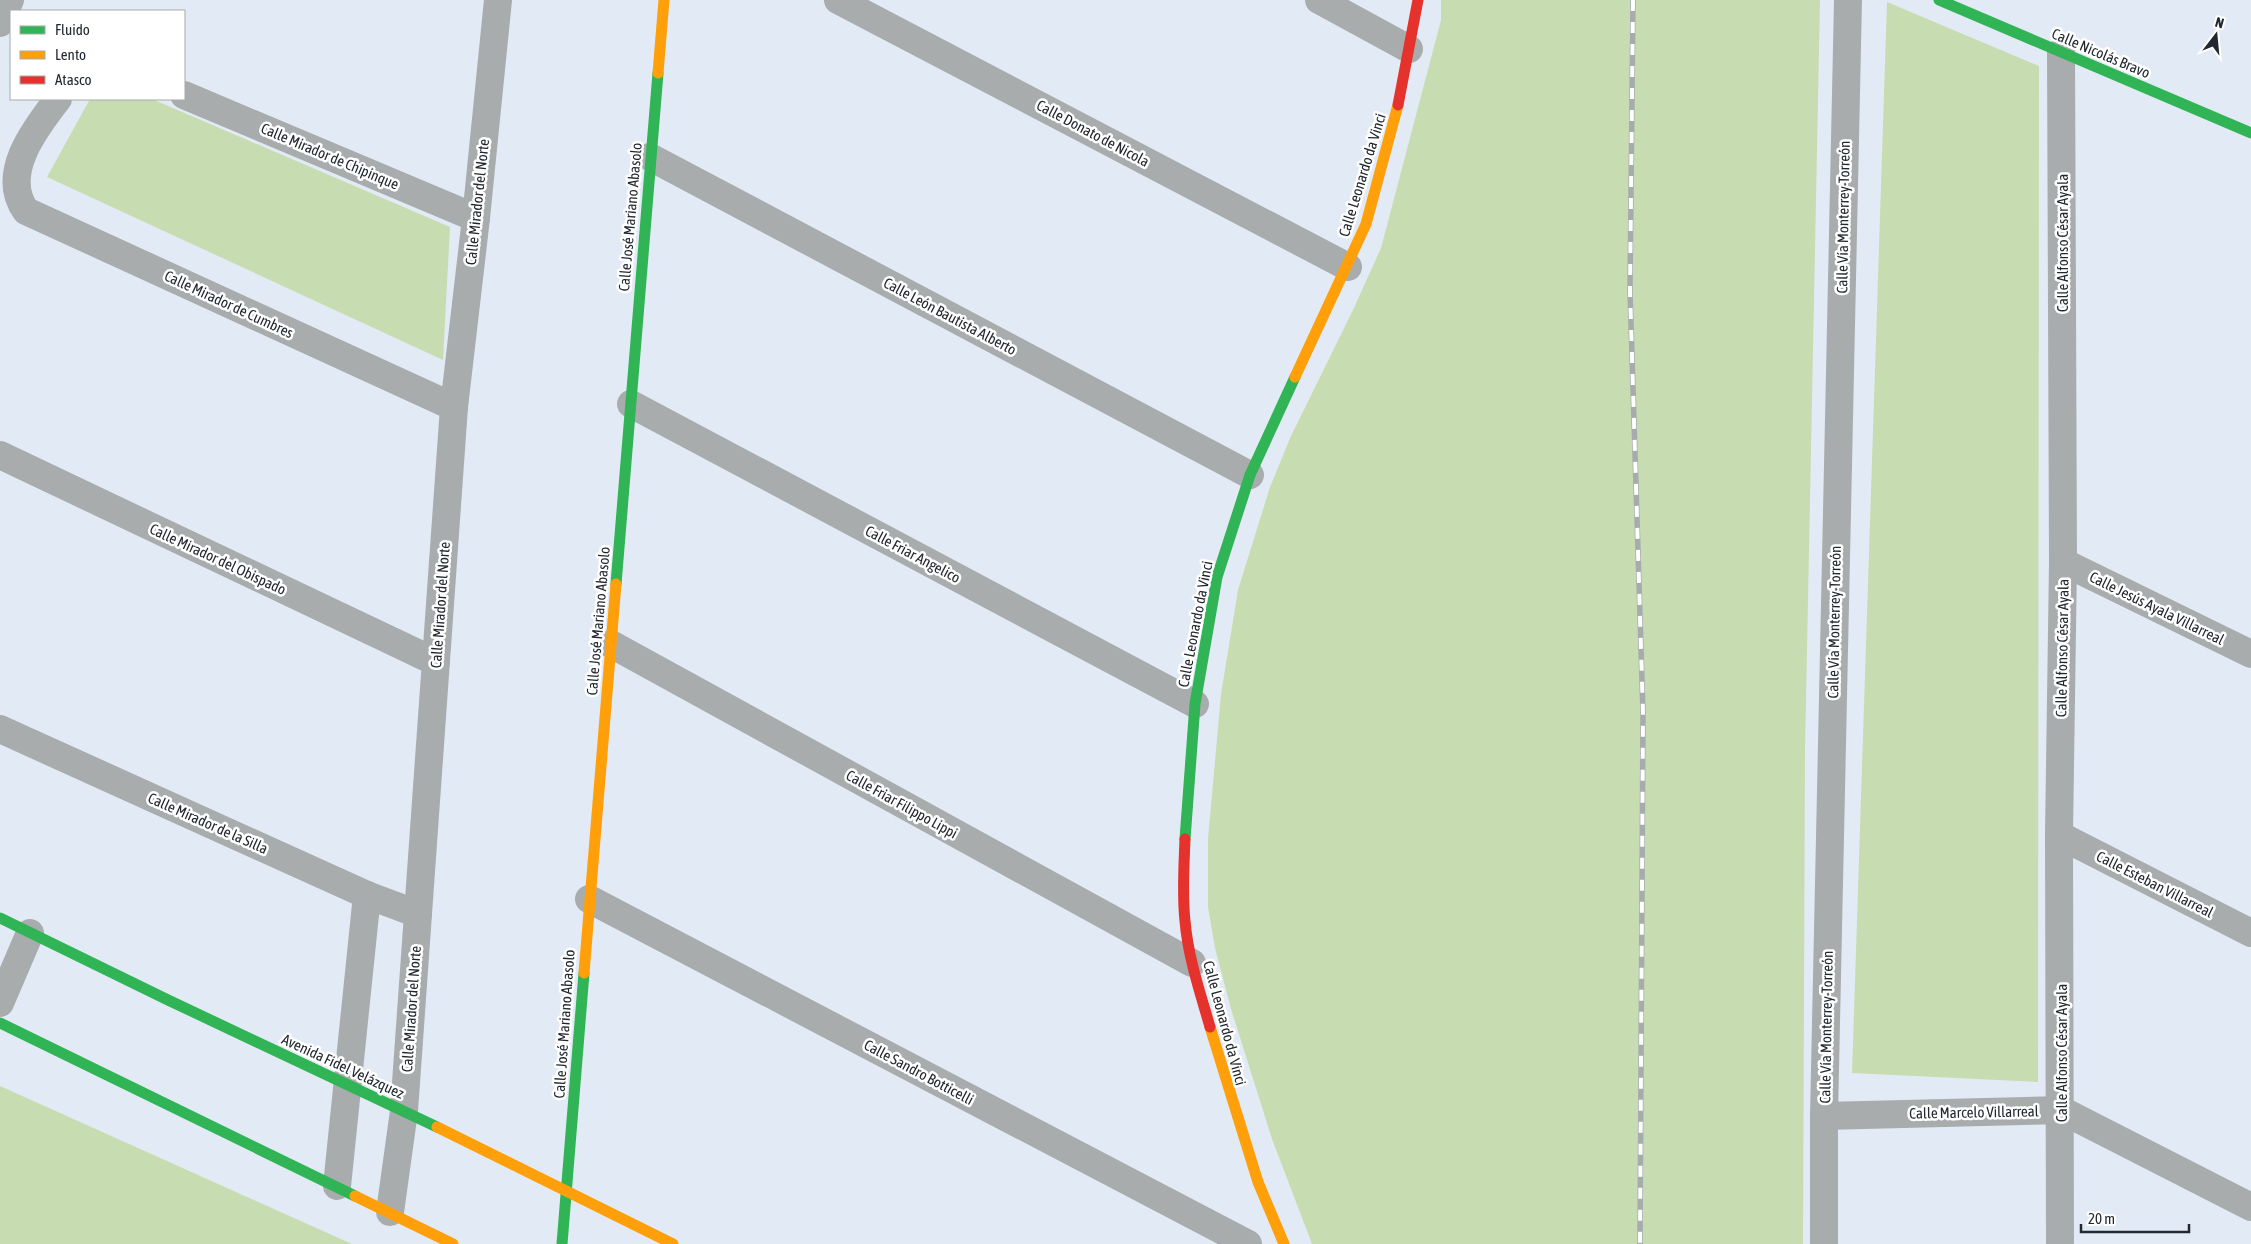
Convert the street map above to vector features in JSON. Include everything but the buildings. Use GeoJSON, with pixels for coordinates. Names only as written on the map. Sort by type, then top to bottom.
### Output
{"type":"FeatureCollection","features":[{"type":"Feature","properties":{"kind":"street"},"geometry":{"type":"LineString","coordinates":[[0,23],[10,0]]}},
{"type":"Feature","properties":{"kind":"street","name":"Calle Mirador del Norte"},"geometry":{"type":"LineString","coordinates":[[390,1212],[404,1111],[454,406],[476,218],[498,0]]}},
{"type":"Feature","properties":{"kind":"street","name":"Calle José Mariano Abasolo"},"geometry":{"type":"LineString","coordinates":[[562,1244],[664,0]]}},
{"type":"Feature","properties":{"kind":"street","name":"Calle Donato de Nicola"},"geometry":{"type":"LineString","coordinates":[[838,0],[1348,267]]}},
{"type":"Feature","properties":{"kind":"street"},"geometry":{"type":"LineString","coordinates":[[1319,0],[1409,49]]}},
{"type":"Feature","properties":{"kind":"street","name":"Calle Leonardo da Vinci"},"geometry":{"type":"LineString","coordinates":[[1284,1244],[1258,1182],[1228,1094],[1192,963],[1185,922],[1183,874],[1195,704],[1217,577],[1250,475],[1348,267],[1366,224],[1385,160],[1418,0]]}},
{"type":"Feature","properties":{"kind":"street","name":"Calle Vía Monterrey-Torreón"},"geometry":{"type":"LineString","coordinates":[[1824,1244],[1824,1116],[1848,0]]}},
{"type":"Feature","properties":{"kind":"street","name":"Calle Nicolás Bravo"},"geometry":{"type":"LineString","coordinates":[[1939,0],[2251,133]]}},
{"type":"Feature","properties":{"kind":"street","name":"Calle Alfonso César Ayala"},"geometry":{"type":"LineString","coordinates":[[2060,1244],[2059,835],[2063,562],[2061,52]]}},
{"type":"Feature","properties":{"kind":"street","name":"Calle Mirador de Chipinque"},"geometry":{"type":"LineString","coordinates":[[185,94],[476,218]]}},
{"type":"Feature","properties":{"kind":"street","name":"Calle Mirador de Cumbres"},"geometry":{"type":"LineString","coordinates":[[57,100],[14,155],[8,169],[7,182],[10,194],[16,203],[39,217],[454,406]]}},
{"type":"Feature","properties":{"kind":"street","name":"Calle León Bautista Alberto"},"geometry":{"type":"LineString","coordinates":[[650,157],[1250,475]]}},
{"type":"Feature","properties":{"kind":"street","name":"Calle Friar Angelico"},"geometry":{"type":"LineString","coordinates":[[630,404],[1195,704]]}},
{"type":"Feature","properties":{"kind":"street","name":"Calle Mirador del Obispado"},"geometry":{"type":"LineString","coordinates":[[0,455],[436,662]]}},
{"type":"Feature","properties":{"kind":"street","name":"Calle Jesús Ayala Villarreal"},"geometry":{"type":"LineString","coordinates":[[2063,562],[2251,654]]}},
{"type":"Feature","properties":{"kind":"street","name":"Calle Friar Filippo Lippi"},"geometry":{"type":"LineString","coordinates":[[611,644],[1192,963]]}},
{"type":"Feature","properties":{"kind":"street","name":"Calle Mirador de la Silla"},"geometry":{"type":"LineString","coordinates":[[0,729],[367,895],[418,914]]}},
{"type":"Feature","properties":{"kind":"street","name":"Calle Esteban Villarreal"},"geometry":{"type":"LineString","coordinates":[[2059,835],[2251,933]]}},
{"type":"Feature","properties":{"kind":"street"},"geometry":{"type":"LineString","coordinates":[[338,1186],[367,895]]}},
{"type":"Feature","properties":{"kind":"street","name":"Calle Sandro Botticelli"},"geometry":{"type":"LineString","coordinates":[[589,899],[1248,1244]]}},
{"type":"Feature","properties":{"kind":"street","name":"Avenida Fidel Velázquez"},"geometry":{"type":"LineString","coordinates":[[0,918],[349,1086],[567,1188],[673,1244]]}},
{"type":"Feature","properties":{"kind":"street"},"geometry":{"type":"LineString","coordinates":[[0,1003],[30,933]]}},
{"type":"Feature","properties":{"kind":"street"},"geometry":{"type":"LineString","coordinates":[[0,1023],[454,1244]]}},
{"type":"Feature","properties":{"kind":"street","name":"Calle Marcelo Villarreal"},"geometry":{"type":"LineString","coordinates":[[1824,1116],[2061,1110],[2251,1207]]}},
{"type":"Feature","properties":{"kind":"green space"},"geometry":{"type":"Polygon","coordinates":[[[1441,0],[1820,0],[1805,751],[1803,1244],[1312,1244],[1272,1139],[1231,1009],[1215,948],[1208,907],[1208,839],[1221,694],[1238,590],[1270,487],[1291,436],[1353,310],[1381,248],[1441,20],[1441,0]]]}},
{"type":"Feature","properties":{"kind":"green space"},"geometry":{"type":"Polygon","coordinates":[[[1887,2],[2039,66],[2038,1082],[1852,1073],[1887,2]]]}},
{"type":"Feature","properties":{"kind":"green space"},"geometry":{"type":"Polygon","coordinates":[[[89,100],[154,100],[450,227],[443,360],[47,177],[89,100]]]}},
{"type":"Feature","properties":{"kind":"green space"},"geometry":{"type":"Polygon","coordinates":[[[0,1086],[352,1244],[0,1244],[0,1086]]]}},
{"type":"Feature","properties":{"kind":"railway"},"geometry":{"type":"LineString","coordinates":[[1633,0],[1630,291],[1643,713],[1640,1244]]}},
{"type":"Feature","properties":{"kind":"traffic: fast"},"geometry":{"type":"LineString","coordinates":[[1939,0],[2251,133]]}},
{"type":"Feature","properties":{"kind":"traffic: fast"},"geometry":{"type":"LineString","coordinates":[[616,584],[658,73]]}},
{"type":"Feature","properties":{"kind":"traffic: fast"},"geometry":{"type":"LineString","coordinates":[[1185,839],[1195,704],[1217,577],[1250,475],[1295,377]]}},
{"type":"Feature","properties":{"kind":"traffic: fast"},"geometry":{"type":"LineString","coordinates":[[0,918],[437,1127]]}},
{"type":"Feature","properties":{"kind":"traffic: fast"},"geometry":{"type":"LineString","coordinates":[[562,1244],[584,973]]}},
{"type":"Feature","properties":{"kind":"traffic: fast"},"geometry":{"type":"LineString","coordinates":[[0,1023],[355,1196]]}},
{"type":"Feature","properties":{"kind":"traffic: slow"},"geometry":{"type":"LineString","coordinates":[[658,73],[664,0]]}},
{"type":"Feature","properties":{"kind":"traffic: slow"},"geometry":{"type":"LineString","coordinates":[[1295,377],[1366,224],[1398,105]]}},
{"type":"Feature","properties":{"kind":"traffic: slow"},"geometry":{"type":"LineString","coordinates":[[584,973],[616,584]]}},
{"type":"Feature","properties":{"kind":"traffic: slow"},"geometry":{"type":"LineString","coordinates":[[1210,1027],[1258,1182],[1284,1244]]}},
{"type":"Feature","properties":{"kind":"traffic: slow"},"geometry":{"type":"LineString","coordinates":[[437,1127],[673,1244]]}},
{"type":"Feature","properties":{"kind":"traffic: slow"},"geometry":{"type":"LineString","coordinates":[[355,1196],[453,1244]]}},
{"type":"Feature","properties":{"kind":"traffic: jam"},"geometry":{"type":"LineString","coordinates":[[1398,105],[1418,0]]}},
{"type":"Feature","properties":{"kind":"traffic: jam"},"geometry":{"type":"LineString","coordinates":[[1185,839],[1183,891],[1187,934],[1195,974],[1210,1027]]}}]}
